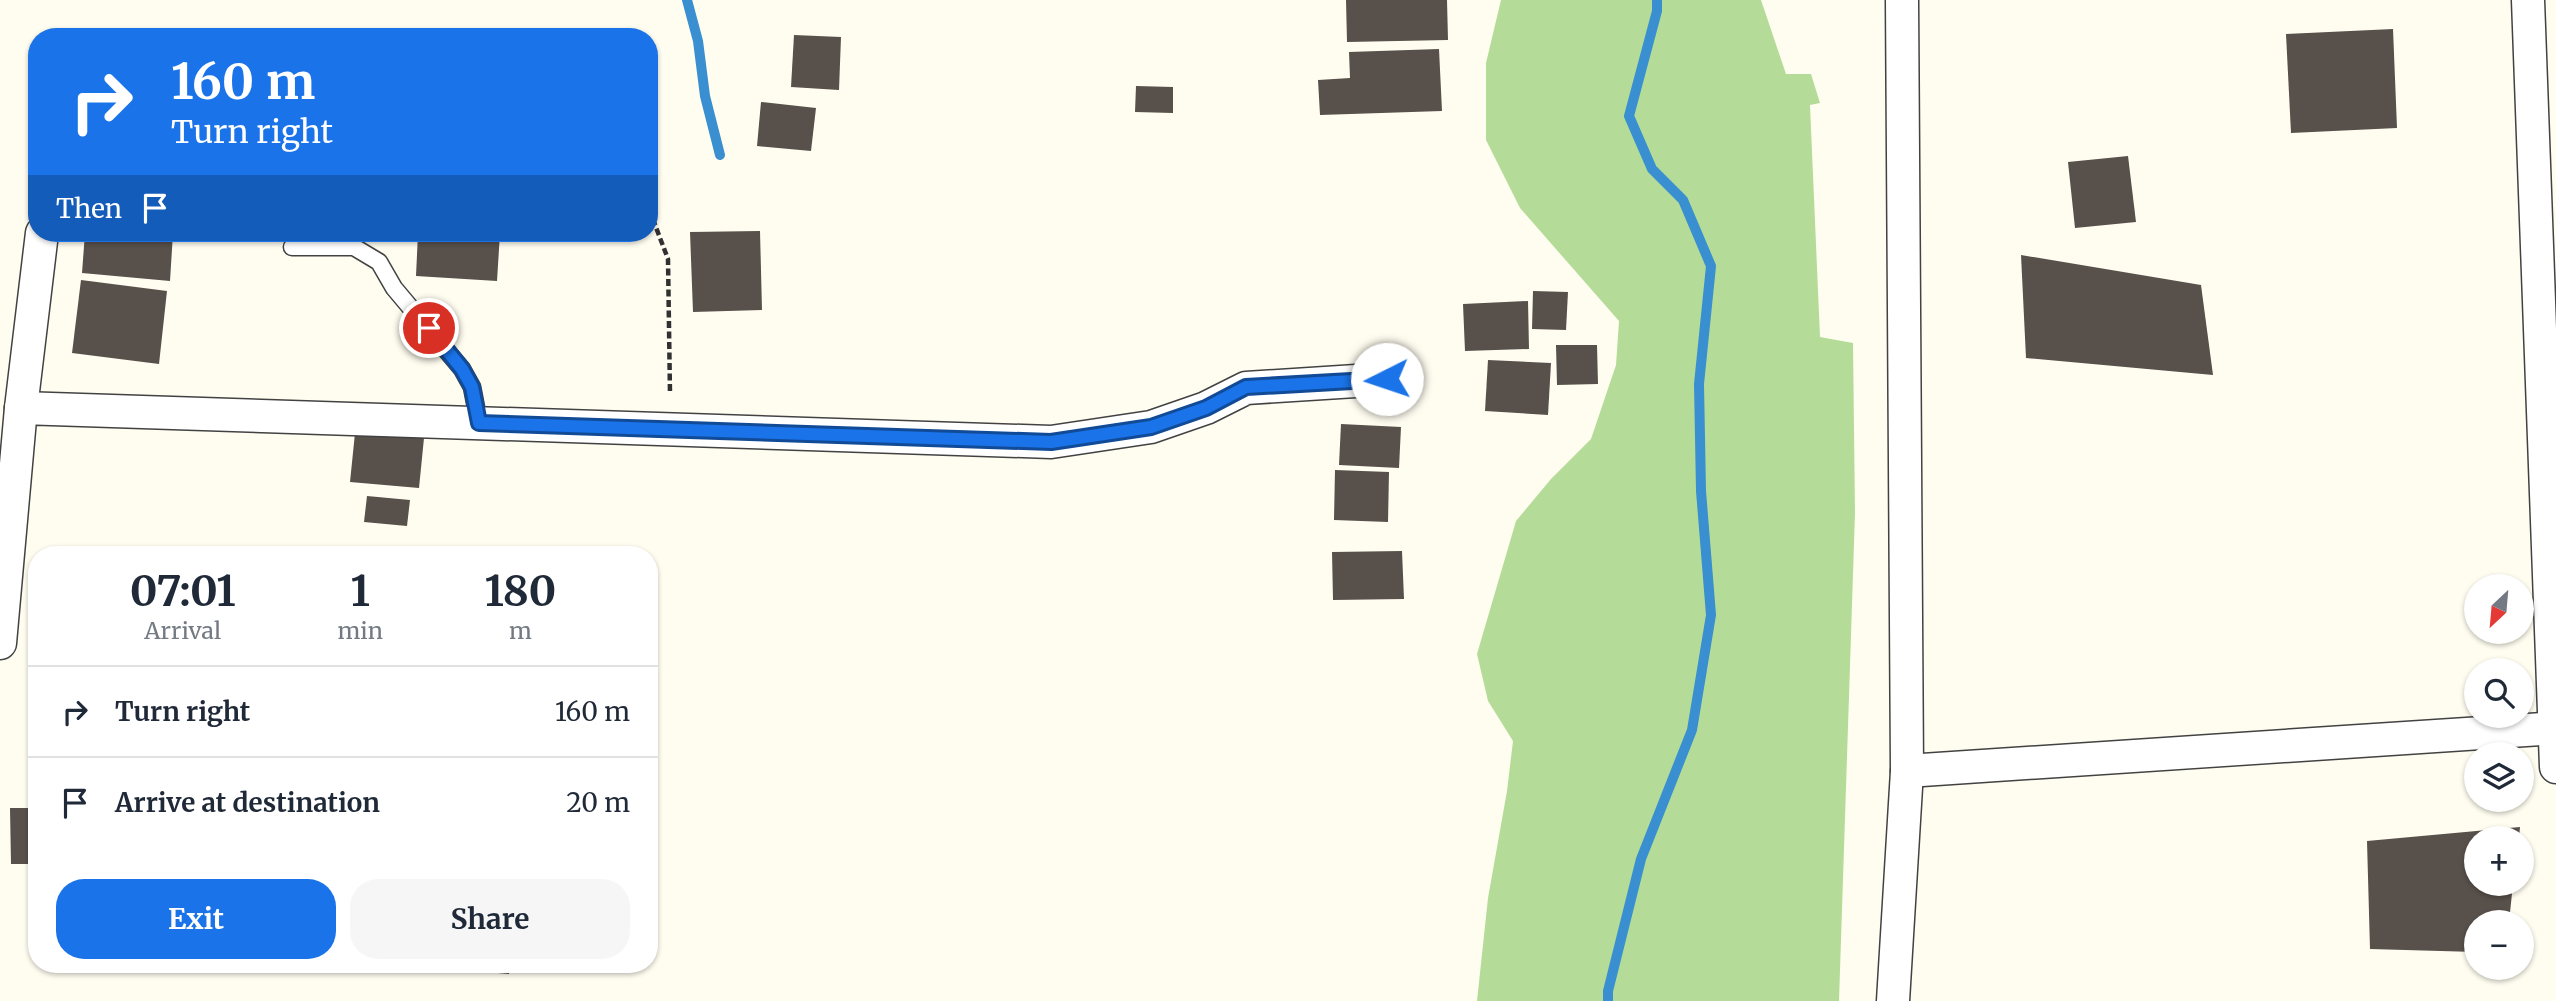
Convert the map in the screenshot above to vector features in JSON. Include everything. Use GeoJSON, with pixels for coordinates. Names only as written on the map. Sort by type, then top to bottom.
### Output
{"type":"FeatureCollection","features":[{"type":"Feature","properties":{"kind":"street"},"geometry":{"type":"LineString","coordinates":[[1893,1001],[1907,771],[1902,0]]}},
{"type":"Feature","properties":{"kind":"street"},"geometry":{"type":"LineString","coordinates":[[2528,0],[2556,767]]}},
{"type":"Feature","properties":{"kind":"street"},"geometry":{"type":"LineString","coordinates":[[0,643],[41,242]]}},
{"type":"Feature","properties":{"kind":"street"},"geometry":{"type":"LineString","coordinates":[[22,408],[1051,442],[1151,427],[1206,408],[1246,387],[1387,379]]}},
{"type":"Feature","properties":{"kind":"street"},"geometry":{"type":"LineString","coordinates":[[1907,771],[2555,728]]}},
{"type":"Feature","properties":{"kind":"lane"},"geometry":{"type":"LineString","coordinates":[[292,247],[354,247],[379,262],[394,288],[462,369],[472,387],[479,423]]}},
{"type":"Feature","properties":{"kind":"path"},"geometry":{"type":"LineString","coordinates":[[658,233],[668,259],[671,430]]}},
{"type":"Feature","properties":{"kind":"green space"},"geometry":{"type":"Polygon","coordinates":[[[1501,0],[1761,0],[1786,74],[1811,74],[1820,103],[1810,105],[1820,337],[1853,343],[1855,513],[1839,1001],[1477,1001],[1488,898],[1513,741],[1488,701],[1477,654],[1516,521],[1551,479],[1591,439],[1616,365],[1619,321],[1520,208],[1486,140],[1486,63],[1501,0]]]}},
{"type":"Feature","properties":{"kind":"building"},"geometry":{"type":"Polygon","coordinates":[[[1346,0],[1447,0],[1448,40],[1347,42],[1346,0]]]}},
{"type":"Feature","properties":{"kind":"building"},"geometry":{"type":"Polygon","coordinates":[[[2393,29],[2397,128],[2291,133],[2286,34],[2393,29]]]}},
{"type":"Feature","properties":{"kind":"building"},"geometry":{"type":"Polygon","coordinates":[[[794,35],[841,37],[839,90],[791,87],[794,35]]]}},
{"type":"Feature","properties":{"kind":"building"},"geometry":{"type":"Polygon","coordinates":[[[1439,49],[1442,111],[1320,115],[1318,80],[1350,78],[1349,52],[1439,49]]]}},
{"type":"Feature","properties":{"kind":"building"},"geometry":{"type":"Polygon","coordinates":[[[1136,86],[1173,87],[1173,113],[1135,112],[1136,86]]]}},
{"type":"Feature","properties":{"kind":"building"},"geometry":{"type":"Polygon","coordinates":[[[761,102],[816,108],[811,151],[757,146],[761,102]]]}},
{"type":"Feature","properties":{"kind":"building"},"geometry":{"type":"Polygon","coordinates":[[[2128,156],[2136,222],[2075,228],[2068,162],[2128,156]]]}},
{"type":"Feature","properties":{"kind":"building"},"geometry":{"type":"Polygon","coordinates":[[[760,231],[762,310],[693,312],[690,232],[760,231]]]}},
{"type":"Feature","properties":{"kind":"building"},"geometry":{"type":"Polygon","coordinates":[[[84,242],[172,242],[170,281],[82,273],[84,242]]]}},
{"type":"Feature","properties":{"kind":"building"},"geometry":{"type":"Polygon","coordinates":[[[418,242],[499,242],[497,281],[416,276],[418,242]]]}},
{"type":"Feature","properties":{"kind":"building"},"geometry":{"type":"Polygon","coordinates":[[[2021,255],[2201,285],[2213,375],[2026,358],[2021,255]]]}},
{"type":"Feature","properties":{"kind":"building"},"geometry":{"type":"Polygon","coordinates":[[[81,280],[167,291],[159,364],[72,353],[81,280]]]}},
{"type":"Feature","properties":{"kind":"building"},"geometry":{"type":"Polygon","coordinates":[[[1533,291],[1568,292],[1566,330],[1532,329],[1533,291]]]}},
{"type":"Feature","properties":{"kind":"building"},"geometry":{"type":"Polygon","coordinates":[[[1528,301],[1529,349],[1465,351],[1463,304],[1528,301]]]}},
{"type":"Feature","properties":{"kind":"building"},"geometry":{"type":"Polygon","coordinates":[[[1556,345],[1597,345],[1598,384],[1557,385],[1556,345]]]}},
{"type":"Feature","properties":{"kind":"building"},"geometry":{"type":"Polygon","coordinates":[[[1488,360],[1551,363],[1548,415],[1485,411],[1488,360]]]}},
{"type":"Feature","properties":{"kind":"building"},"geometry":{"type":"Polygon","coordinates":[[[1341,424],[1401,427],[1399,468],[1339,465],[1341,424]]]}},
{"type":"Feature","properties":{"kind":"building"},"geometry":{"type":"Polygon","coordinates":[[[355,433],[424,438],[419,488],[350,482],[355,433]]]}},
{"type":"Feature","properties":{"kind":"building"},"geometry":{"type":"Polygon","coordinates":[[[1335,470],[1389,472],[1388,522],[1334,520],[1335,470]]]}},
{"type":"Feature","properties":{"kind":"building"},"geometry":{"type":"Polygon","coordinates":[[[367,496],[410,500],[407,526],[364,522],[367,496]]]}},
{"type":"Feature","properties":{"kind":"building"},"geometry":{"type":"Polygon","coordinates":[[[1402,551],[1404,599],[1333,600],[1332,552],[1402,551]]]}},
{"type":"Feature","properties":{"kind":"building"},"geometry":{"type":"Polygon","coordinates":[[[10,808],[28,808],[28,864],[11,864],[10,808]]]}},
{"type":"Feature","properties":{"kind":"building"},"geometry":{"type":"Polygon","coordinates":[[[2464,832],[2464,896],[2512,896],[2510,910],[2464,910],[2464,952],[2370,949],[2367,841],[2464,832]]]}},
{"type":"Feature","properties":{"kind":"waterway"},"geometry":{"type":"LineString","coordinates":[[687,0],[698,41],[705,96],[720,155]]}},
{"type":"Feature","properties":{"kind":"waterway"},"geometry":{"type":"LineString","coordinates":[[1608,1001],[1608,991],[1641,859],[1692,730],[1711,615],[1701,491],[1699,384],[1711,266],[1683,200],[1652,169],[1629,116],[1657,11],[1657,0]]}},
{"type":"Feature","properties":{"kind":"route"},"geometry":{"type":"LineString","coordinates":[[429,328],[462,369],[472,387],[479,423],[1051,442],[1151,427],[1206,408],[1246,387],[1387,379]]}}]}
